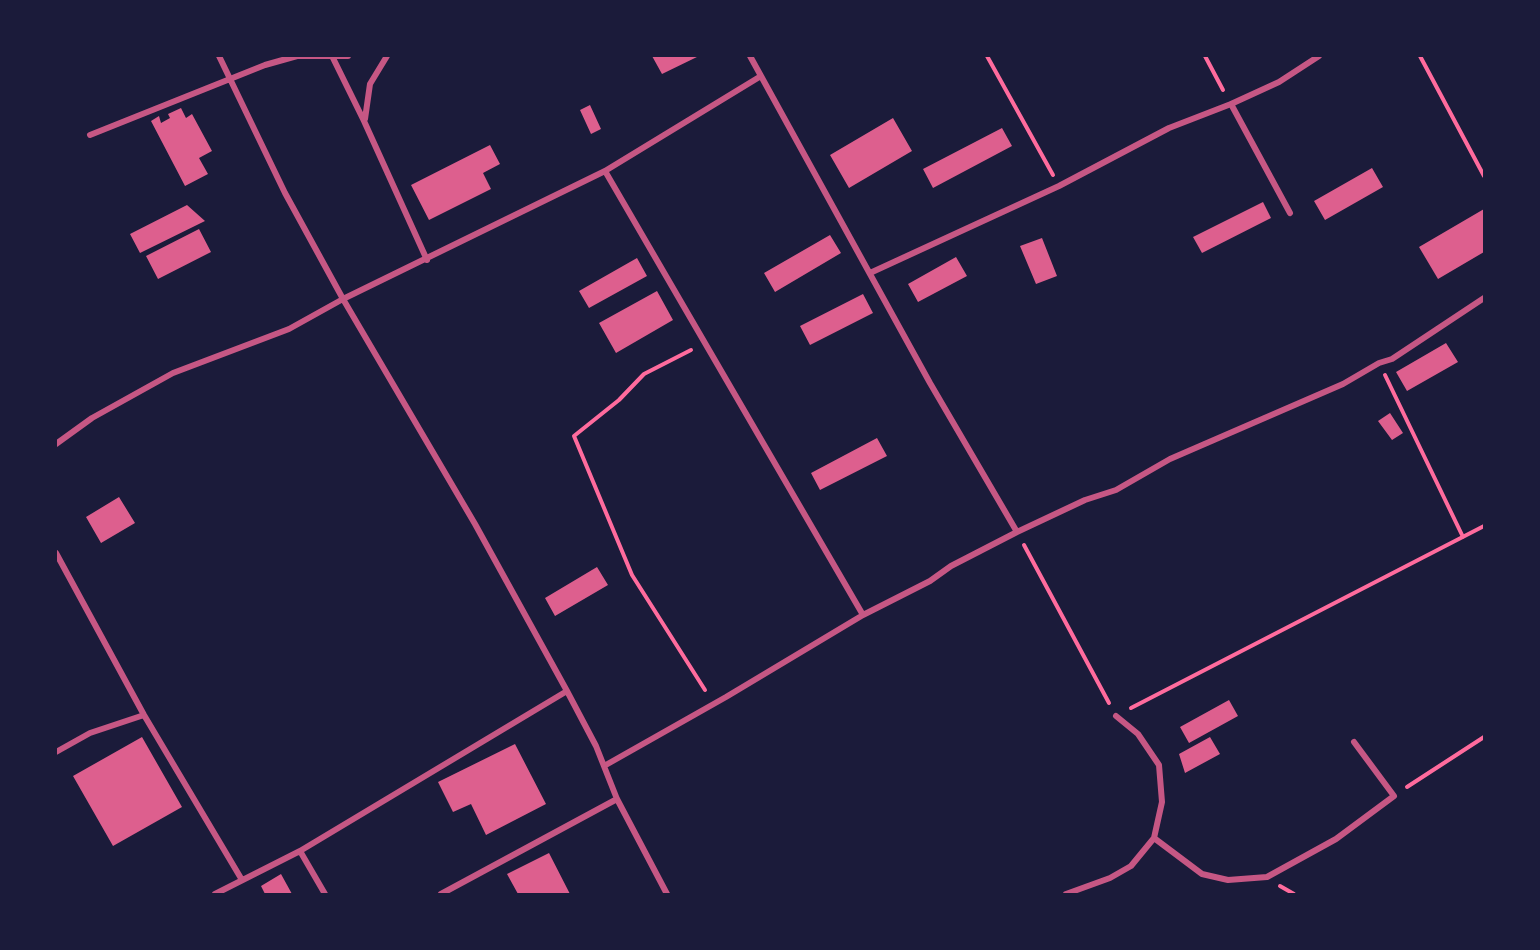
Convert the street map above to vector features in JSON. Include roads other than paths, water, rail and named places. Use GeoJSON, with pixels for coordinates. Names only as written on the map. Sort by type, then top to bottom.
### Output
{"type":"FeatureCollection","features":[{"type":"Feature","properties":{"kind":"street"},"geometry":{"type":"LineString","coordinates":[[219,56],[285,193],[343,299],[475,524],[567,691],[604,766],[617,799],[667,894]]}},
{"type":"Feature","properties":{"kind":"street"},"geometry":{"type":"LineString","coordinates":[[90,135],[265,65],[297,56],[348,56]]}},
{"type":"Feature","properties":{"kind":"street"},"geometry":{"type":"LineString","coordinates":[[332,56],[427,260]]}},
{"type":"Feature","properties":{"kind":"street"},"geometry":{"type":"LineString","coordinates":[[364,121],[370,84],[387,56]]}},
{"type":"Feature","properties":{"kind":"street"},"geometry":{"type":"LineString","coordinates":[[750,56],[930,383],[1017,532]]}},
{"type":"Feature","properties":{"kind":"street"},"geometry":{"type":"LineString","coordinates":[[870,273],[1059,186],[1168,128],[1231,104],[1279,82],[1319,56]]}},
{"type":"Feature","properties":{"kind":"street"},"geometry":{"type":"LineString","coordinates":[[56,444],[92,418],[173,372],[289,329],[343,299],[427,260],[605,171],[761,76]]}},
{"type":"Feature","properties":{"kind":"street"},"geometry":{"type":"LineString","coordinates":[[1231,104],[1290,213]]}},
{"type":"Feature","properties":{"kind":"street"},"geometry":{"type":"LineString","coordinates":[[605,171],[863,615]]}},
{"type":"Feature","properties":{"kind":"street"},"geometry":{"type":"LineString","coordinates":[[604,766],[714,704],[863,615],[930,581],[951,566],[1085,500],[1116,490],[1170,459],[1343,384],[1379,363],[1392,359],[1485,298]]}},
{"type":"Feature","properties":{"kind":"street"},"geometry":{"type":"LineString","coordinates":[[56,553],[144,715],[242,880]]}},
{"type":"Feature","properties":{"kind":"street"},"geometry":{"type":"LineString","coordinates":[[215,894],[300,851],[567,691]]}},
{"type":"Feature","properties":{"kind":"street"},"geometry":{"type":"LineString","coordinates":[[56,752],[90,733],[144,715]]}},
{"type":"Feature","properties":{"kind":"street"},"geometry":{"type":"LineString","coordinates":[[1066,894],[1110,878],[1131,866],[1154,838],[1162,802],[1159,765],[1138,734],[1116,716]]}},
{"type":"Feature","properties":{"kind":"street"},"geometry":{"type":"LineString","coordinates":[[1154,838],[1202,874],[1228,880],[1267,877],[1336,839],[1394,796],[1354,742]]}},
{"type":"Feature","properties":{"kind":"street"},"geometry":{"type":"LineString","coordinates":[[441,894],[617,799]]}},
{"type":"Feature","properties":{"kind":"street"},"geometry":{"type":"LineString","coordinates":[[300,851],[325,894]]}}]}
